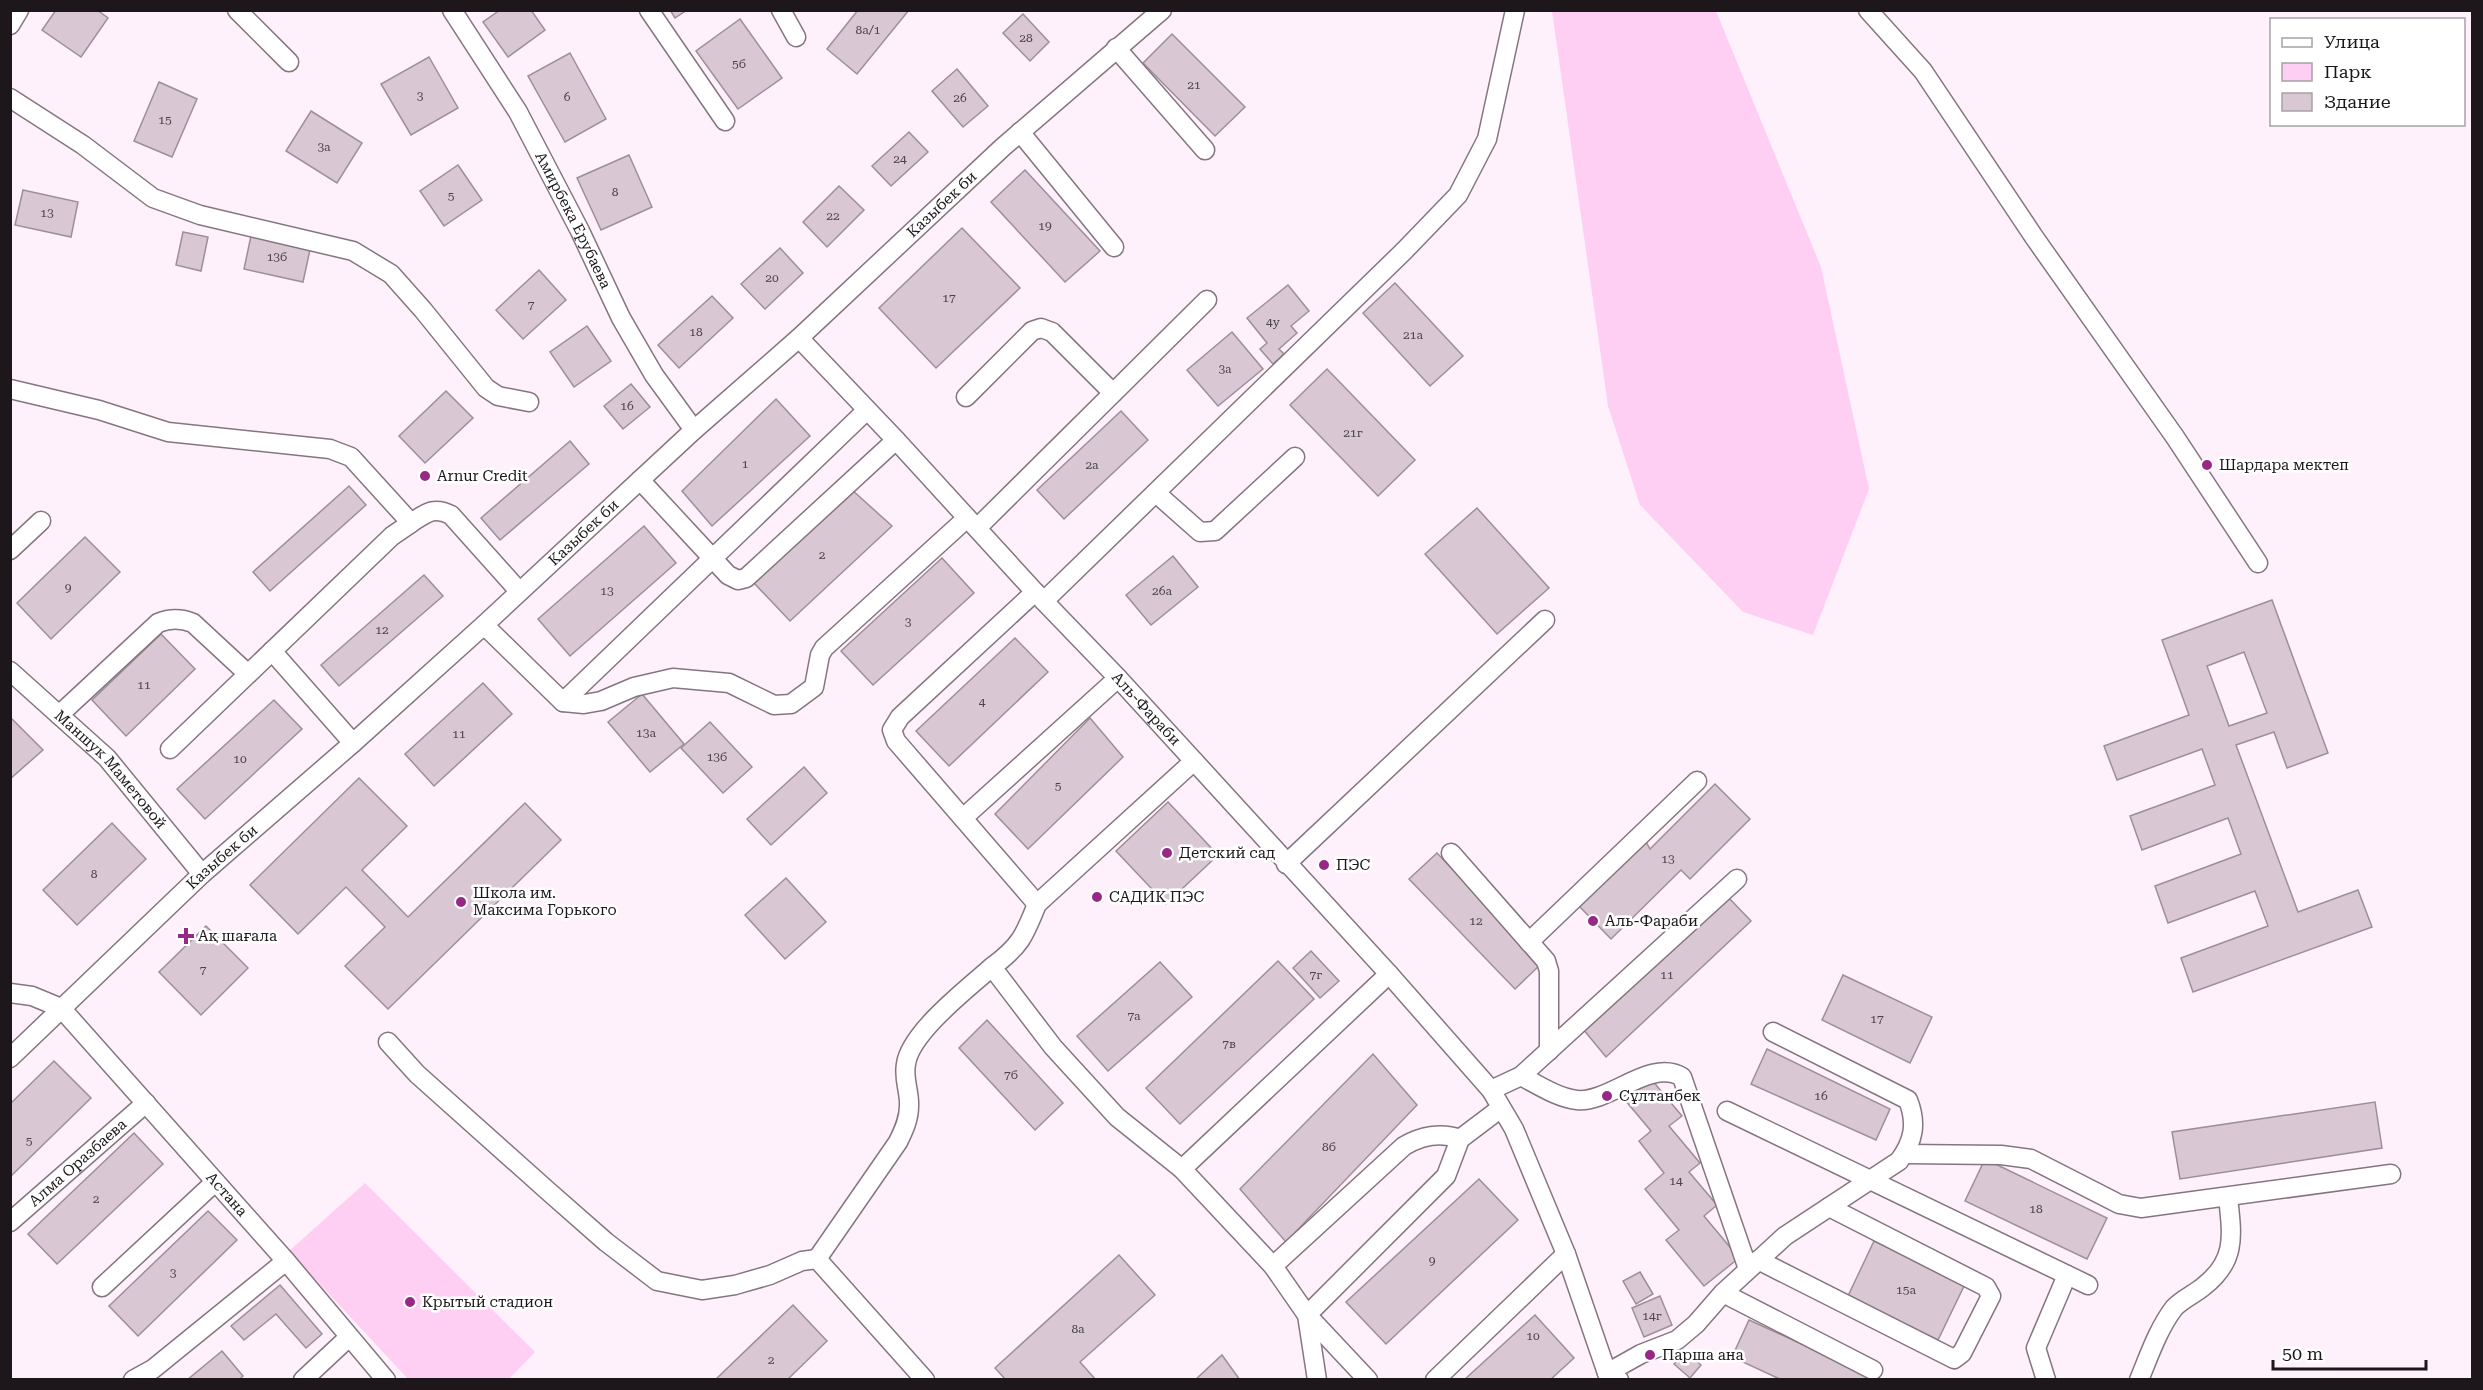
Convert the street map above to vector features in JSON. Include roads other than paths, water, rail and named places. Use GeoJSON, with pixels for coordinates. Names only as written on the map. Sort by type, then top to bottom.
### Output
{"type":"FeatureCollection","features":[{"type":"Feature","properties":{"kind":"street"},"geometry":{"type":"LineString","coordinates":[[10,25],[19,10]]}},
{"type":"Feature","properties":{"kind":"street"},"geometry":{"type":"LineString","coordinates":[[237,10],[289,62]]}},
{"type":"Feature","properties":{"kind":"street","name":"Амирбека Ерубаева"},"geometry":{"type":"LineString","coordinates":[[452,10],[518,112],[580,231],[621,318],[654,375],[694,430]]}},
{"type":"Feature","properties":{"kind":"street"},"geometry":{"type":"LineString","coordinates":[[649,10],[725,121]]}},
{"type":"Feature","properties":{"kind":"street"},"geometry":{"type":"LineString","coordinates":[[781,10],[795,37]]}},
{"type":"Feature","properties":{"kind":"street"},"geometry":{"type":"LineString","coordinates":[[1037,904],[896,741],[892,730],[900,717],[1156,493],[1404,251],[1458,195],[1487,139],[1515,10]]}},
{"type":"Feature","properties":{"kind":"street"},"geometry":{"type":"LineString","coordinates":[[1868,10],[1923,71],[2034,237],[2175,437],[2258,563]]}},
{"type":"Feature","properties":{"kind":"street","name":"Казыбек би"},"geometry":{"type":"LineString","coordinates":[[10,1058],[202,874],[484,625],[694,430],[799,338],[1020,132],[1157,12]]}},
{"type":"Feature","properties":{"kind":"street"},"geometry":{"type":"LineString","coordinates":[[1116,48],[1205,150]]}},
{"type":"Feature","properties":{"kind":"street"},"geometry":{"type":"LineString","coordinates":[[10,98],[83,145],[153,198],[200,216],[353,251],[391,274],[486,388],[504,398],[529,402]]}},
{"type":"Feature","properties":{"kind":"street"},"geometry":{"type":"LineString","coordinates":[[1020,132],[1114,247]]}},
{"type":"Feature","properties":{"kind":"street"},"geometry":{"type":"LineString","coordinates":[[484,625],[563,702],[584,704],[601,701],[634,687],[673,678],[729,683],[768,703],[790,704],[814,687],[820,656],[824,648],[972,523],[1113,393],[1207,300]]}},
{"type":"Feature","properties":{"kind":"street"},"geometry":{"type":"LineString","coordinates":[[966,397],[1032,332],[1041,328],[1052,332],[1113,393]]}},
{"type":"Feature","properties":{"kind":"street","name":"Аль-Фараби"},"geometry":{"type":"LineString","coordinates":[[799,338],[896,440],[1039,597],[1118,678],[1389,974],[1491,1090],[1514,1129],[1566,1254],[1611,1377]]}},
{"type":"Feature","properties":{"kind":"street"},"geometry":{"type":"LineString","coordinates":[[10,389],[99,410],[168,432],[330,449],[351,457],[411,523]]}},
{"type":"Feature","properties":{"kind":"street"},"geometry":{"type":"LineString","coordinates":[[563,702],[867,410]]}},
{"type":"Feature","properties":{"kind":"street"},"geometry":{"type":"LineString","coordinates":[[640,480],[712,559],[728,575],[738,580],[746,578],[896,440]]}},
{"type":"Feature","properties":{"kind":"street"},"geometry":{"type":"LineString","coordinates":[[1156,493],[1200,532],[1208,533],[1215,531],[1295,457]]}},
{"type":"Feature","properties":{"kind":"street"},"geometry":{"type":"LineString","coordinates":[[170,749],[392,536],[428,512],[440,509],[451,515],[519,591]]}},
{"type":"Feature","properties":{"kind":"street"},"geometry":{"type":"LineString","coordinates":[[10,550],[41,521]]}},
{"type":"Feature","properties":{"kind":"street"},"geometry":{"type":"LineString","coordinates":[[60,715],[158,623],[166,619],[184,619],[193,623],[248,674]]}},
{"type":"Feature","properties":{"kind":"street"},"geometry":{"type":"LineString","coordinates":[[1286,864],[1545,620]]}},
{"type":"Feature","properties":{"kind":"street"},"geometry":{"type":"LineString","coordinates":[[272,651],[353,743]]}},
{"type":"Feature","properties":{"kind":"street","name":"Маншук Маметовой"},"geometry":{"type":"LineString","coordinates":[[10,671],[107,758],[202,874]]}},
{"type":"Feature","properties":{"kind":"street"},"geometry":{"type":"LineString","coordinates":[[963,818],[1118,678]]}},
{"type":"Feature","properties":{"kind":"street"},"geometry":{"type":"LineString","coordinates":[[388,1042],[417,1074],[548,1191],[606,1242],[657,1281],[702,1290],[735,1285],[770,1275],[802,1261],[817,1259],[898,1142],[908,1121],[910,1105],[906,1062],[917,1041],[944,1009],[1014,950],[1030,925],[1037,904],[1194,761]]}},
{"type":"Feature","properties":{"kind":"street"},"geometry":{"type":"LineString","coordinates":[[1529,942],[1697,781]]}},
{"type":"Feature","properties":{"kind":"street"},"geometry":{"type":"LineString","coordinates":[[1451,853],[1546,961],[1549,971],[1549,1051]]}},
{"type":"Feature","properties":{"kind":"street"},"geometry":{"type":"LineString","coordinates":[[1491,1090],[1521,1076],[1737,879]]}},
{"type":"Feature","properties":{"kind":"street"},"geometry":{"type":"LineString","coordinates":[[992,967],[1053,1047],[1117,1118],[1182,1169],[1273,1266],[1307,1315],[1368,1380]]}},
{"type":"Feature","properties":{"kind":"street"},"geometry":{"type":"LineString","coordinates":[[1182,1169],[1389,974]]}},
{"type":"Feature","properties":{"kind":"street"},"geometry":{"type":"LineString","coordinates":[[10,993],[32,996],[61,1008]]}},
{"type":"Feature","properties":{"kind":"street","name":"Астана"},"geometry":{"type":"LineString","coordinates":[[61,1008],[286,1262],[386,1380]]}},
{"type":"Feature","properties":{"kind":"street"},"geometry":{"type":"LineString","coordinates":[[1611,1377],[1641,1354],[1677,1340],[1696,1324],[1753,1264],[1785,1236],[1899,1161],[1905,1154],[1914,1133],[1915,1117],[1908,1100],[1773,1032]]}},
{"type":"Feature","properties":{"kind":"street"},"geometry":{"type":"LineString","coordinates":[[1521,1076],[1553,1092],[1576,1100],[1592,1099],[1612,1089],[1662,1072],[1673,1072],[1682,1077],[1753,1264],[1954,1359],[1962,1353],[1991,1296],[1986,1287],[1829,1207]]}},
{"type":"Feature","properties":{"kind":"street","name":"Алма Оразбаева"},"geometry":{"type":"LineString","coordinates":[[10,1222],[146,1103]]}},
{"type":"Feature","properties":{"kind":"street"},"geometry":{"type":"LineString","coordinates":[[1307,1315],[1446,1176],[1460,1139],[1501,1108]]}},
{"type":"Feature","properties":{"kind":"street"},"geometry":{"type":"LineString","coordinates":[[1727,1111],[2088,1285]]}},
{"type":"Feature","properties":{"kind":"street"},"geometry":{"type":"LineString","coordinates":[[1273,1266],[1404,1146],[1418,1138],[1449,1135],[1460,1139]]}},
{"type":"Feature","properties":{"kind":"street"},"geometry":{"type":"LineString","coordinates":[[1905,1154],[2001,1155],[2031,1159],[2119,1204],[2141,1208],[2391,1174]]}},
{"type":"Feature","properties":{"kind":"street"},"geometry":{"type":"LineString","coordinates":[[102,1287],[215,1182]]}},
{"type":"Feature","properties":{"kind":"street"},"geometry":{"type":"LineString","coordinates":[[2139,1380],[2165,1321],[2176,1306],[2204,1287],[2221,1270],[2232,1240],[2228,1197]]}},
{"type":"Feature","properties":{"kind":"street"},"geometry":{"type":"LineString","coordinates":[[1435,1380],[1566,1254]]}},
{"type":"Feature","properties":{"kind":"street"},"geometry":{"type":"LineString","coordinates":[[817,1259],[925,1380]]}},
{"type":"Feature","properties":{"kind":"street"},"geometry":{"type":"LineString","coordinates":[[133,1380],[153,1369],[286,1262]]}},
{"type":"Feature","properties":{"kind":"street"},"geometry":{"type":"LineString","coordinates":[[2046,1380],[2036,1347],[2067,1275]]}},
{"type":"Feature","properties":{"kind":"street"},"geometry":{"type":"LineString","coordinates":[[1723,1293],[1873,1370]]}},
{"type":"Feature","properties":{"kind":"street"},"geometry":{"type":"LineString","coordinates":[[1307,1315],[1317,1380]]}},
{"type":"Feature","properties":{"kind":"street"},"geometry":{"type":"LineString","coordinates":[[303,1380],[349,1337]]}},
{"type":"Feature","properties":{"kind":"place","name":"Шардара мектеп"},"geometry":{"type":"Point","coordinates":[2207,465]}},
{"type":"Feature","properties":{"kind":"place","name":"Arnur Credit"},"geometry":{"type":"Point","coordinates":[425,476]}},
{"type":"Feature","properties":{"kind":"place","name":"Детский сад"},"geometry":{"type":"Point","coordinates":[1167,853]}},
{"type":"Feature","properties":{"kind":"place","name":"ПЭС"},"geometry":{"type":"Point","coordinates":[1324,865]}},
{"type":"Feature","properties":{"kind":"place","name":"САДИК ПЭС"},"geometry":{"type":"Point","coordinates":[1097,897]}},
{"type":"Feature","properties":{"kind":"place","name":"Школа им. Максима Горького"},"geometry":{"type":"Point","coordinates":[461,902]}},
{"type":"Feature","properties":{"kind":"place","name":"Аль-Фараби"},"geometry":{"type":"Point","coordinates":[1593,921]}},
{"type":"Feature","properties":{"kind":"place","name":"Ақ шағала"},"geometry":{"type":"Point","coordinates":[186,936]}},
{"type":"Feature","properties":{"kind":"place","name":"Сұлтанбек"},"geometry":{"type":"Point","coordinates":[1607,1096]}},
{"type":"Feature","properties":{"kind":"place","name":"Крытый стадион"},"geometry":{"type":"Point","coordinates":[410,1302]}},
{"type":"Feature","properties":{"kind":"place","name":"Парша ана"},"geometry":{"type":"Point","coordinates":[1650,1355]}}]}
